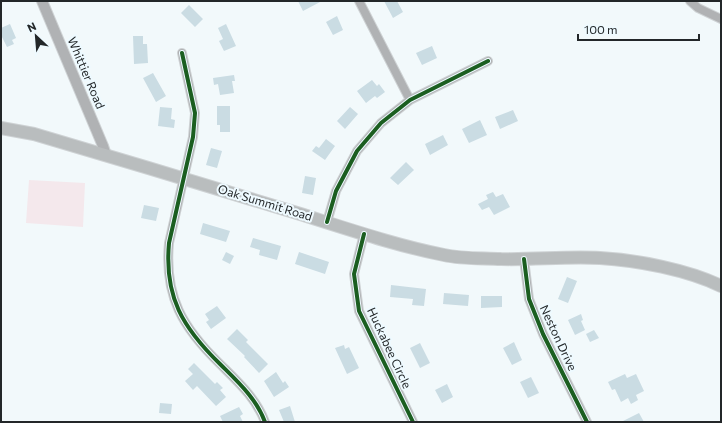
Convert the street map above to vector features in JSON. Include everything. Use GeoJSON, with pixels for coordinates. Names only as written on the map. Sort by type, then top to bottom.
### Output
{"type":"FeatureCollection","features":[{"type":"Feature","properties":{"kind":"main road","name":"Oak Summit Road"},"geometry":{"type":"LineString","coordinates":[[1,128],[34,134],[184,178],[364,234],[446,256],[524,259],[600,258],[649,264],[699,277],[721,286]]}},
{"type":"Feature","properties":{"kind":"street","name":"Whittier Road"},"geometry":{"type":"LineString","coordinates":[[42,1],[106,155]]}},
{"type":"Feature","properties":{"kind":"street"},"geometry":{"type":"LineString","coordinates":[[359,1],[410,100]]}},
{"type":"Feature","properties":{"kind":"street"},"geometry":{"type":"LineString","coordinates":[[690,1],[698,8],[721,19]]}},
{"type":"Feature","properties":{"kind":"street"},"geometry":{"type":"LineString","coordinates":[[182,52],[195,113],[193,138],[169,243],[168,274],[171,289],[176,304],[187,327],[198,341],[243,386],[258,407],[265,422]]}},
{"type":"Feature","properties":{"kind":"street"},"geometry":{"type":"LineString","coordinates":[[327,222],[336,191],[357,151],[381,123],[410,100],[488,61]]}},
{"type":"Feature","properties":{"kind":"street","name":"Huckabee Circle"},"geometry":{"type":"LineString","coordinates":[[364,234],[354,274],[360,311],[413,422]]}},
{"type":"Feature","properties":{"kind":"street","name":"Neston Drive"},"geometry":{"type":"LineString","coordinates":[[524,259],[529,299],[543,334],[587,422]]}},
{"type":"Feature","properties":{"kind":"shaded area"},"geometry":{"type":"Polygon","coordinates":[[[29,180],[85,183],[83,227],[26,223],[29,180]]]}},
{"type":"Feature","properties":{"kind":"building"},"geometry":{"type":"Polygon","coordinates":[[[298,1],[322,1],[303,11],[298,1]]]}},
{"type":"Feature","properties":{"kind":"building"},"geometry":{"type":"Polygon","coordinates":[[[384,1],[397,1],[403,12],[393,18],[384,1]]]}},
{"type":"Feature","properties":{"kind":"building"},"geometry":{"type":"Polygon","coordinates":[[[189,5],[203,19],[195,27],[181,13],[189,5]]]}},
{"type":"Feature","properties":{"kind":"building"},"geometry":{"type":"Polygon","coordinates":[[[337,16],[343,30],[333,35],[326,22],[337,16]]]}},
{"type":"Feature","properties":{"kind":"building"},"geometry":{"type":"Polygon","coordinates":[[[10,24],[16,38],[12,40],[14,44],[7,47],[1,35],[1,28],[10,24]]]}},
{"type":"Feature","properties":{"kind":"building"},"geometry":{"type":"Polygon","coordinates":[[[226,24],[236,46],[224,51],[219,41],[223,39],[218,28],[226,24]]]}},
{"type":"Feature","properties":{"kind":"building"},"geometry":{"type":"Polygon","coordinates":[[[133,36],[143,36],[143,44],[147,44],[148,63],[134,64],[133,36]]]}},
{"type":"Feature","properties":{"kind":"building"},"geometry":{"type":"Polygon","coordinates":[[[432,46],[437,58],[422,65],[416,53],[432,46]]]}},
{"type":"Feature","properties":{"kind":"building"},"geometry":{"type":"Polygon","coordinates":[[[153,73],[166,96],[156,102],[143,78],[153,73]]]}},
{"type":"Feature","properties":{"kind":"building"},"geometry":{"type":"Polygon","coordinates":[[[234,75],[235,81],[232,81],[234,93],[220,95],[218,84],[214,85],[213,78],[234,75]]]}},
{"type":"Feature","properties":{"kind":"building"},"geometry":{"type":"Polygon","coordinates":[[[372,80],[377,86],[379,84],[385,92],[377,98],[375,96],[366,103],[357,91],[372,80]]]}},
{"type":"Feature","properties":{"kind":"building"},"geometry":{"type":"Polygon","coordinates":[[[217,106],[230,106],[230,132],[220,132],[220,125],[217,125],[217,106]]]}},
{"type":"Feature","properties":{"kind":"building"},"geometry":{"type":"Polygon","coordinates":[[[160,107],[172,108],[171,119],[175,120],[174,128],[158,126],[160,107]]]}},
{"type":"Feature","properties":{"kind":"building"},"geometry":{"type":"Polygon","coordinates":[[[350,107],[358,114],[345,129],[337,121],[350,107]]]}},
{"type":"Feature","properties":{"kind":"building"},"geometry":{"type":"Polygon","coordinates":[[[513,110],[518,121],[500,129],[495,117],[513,110]]]}},
{"type":"Feature","properties":{"kind":"building"},"geometry":{"type":"Polygon","coordinates":[[[480,120],[487,135],[469,143],[462,129],[480,120]]]}},
{"type":"Feature","properties":{"kind":"building"},"geometry":{"type":"Polygon","coordinates":[[[443,135],[448,145],[430,155],[425,144],[443,135]]]}},
{"type":"Feature","properties":{"kind":"building"},"geometry":{"type":"Polygon","coordinates":[[[326,139],[335,146],[325,160],[312,151],[316,146],[319,148],[326,139]]]}},
{"type":"Feature","properties":{"kind":"building"},"geometry":{"type":"Polygon","coordinates":[[[211,148],[222,151],[217,168],[206,165],[211,148]]]}},
{"type":"Feature","properties":{"kind":"building"},"geometry":{"type":"Polygon","coordinates":[[[406,162],[414,170],[398,185],[390,178],[406,162]]]}},
{"type":"Feature","properties":{"kind":"building"},"geometry":{"type":"Polygon","coordinates":[[[305,176],[316,178],[313,195],[302,193],[305,176]]]}},
{"type":"Feature","properties":{"kind":"building"},"geometry":{"type":"Polygon","coordinates":[[[493,192],[496,197],[503,194],[510,207],[494,215],[489,207],[482,210],[478,204],[488,199],[486,195],[493,192]]]}},
{"type":"Feature","properties":{"kind":"building"},"geometry":{"type":"Polygon","coordinates":[[[144,205],[159,208],[156,221],[141,218],[144,205]]]}},
{"type":"Feature","properties":{"kind":"building"},"geometry":{"type":"Polygon","coordinates":[[[203,223],[230,231],[226,242],[200,234],[203,223]]]}},
{"type":"Feature","properties":{"kind":"building"},"geometry":{"type":"Polygon","coordinates":[[[253,238],[281,246],[277,260],[259,255],[260,250],[250,247],[253,238]]]}},
{"type":"Feature","properties":{"kind":"building"},"geometry":{"type":"Polygon","coordinates":[[[226,252],[234,256],[230,264],[222,260],[226,252]]]}},
{"type":"Feature","properties":{"kind":"building"},"geometry":{"type":"Polygon","coordinates":[[[299,252],[329,262],[325,274],[295,264],[299,252]]]}},
{"type":"Feature","properties":{"kind":"building"},"geometry":{"type":"Polygon","coordinates":[[[567,277],[577,281],[568,303],[558,299],[567,277]]]}},
{"type":"Feature","properties":{"kind":"building"},"geometry":{"type":"Polygon","coordinates":[[[391,285],[426,289],[424,306],[412,305],[413,299],[390,297],[391,285]]]}},
{"type":"Feature","properties":{"kind":"building"},"geometry":{"type":"Polygon","coordinates":[[[444,293],[469,295],[468,306],[443,304],[444,293]]]}},
{"type":"Feature","properties":{"kind":"building"},"geometry":{"type":"Polygon","coordinates":[[[481,296],[502,296],[502,307],[481,308],[481,296]]]}},
{"type":"Feature","properties":{"kind":"building"},"geometry":{"type":"Polygon","coordinates":[[[217,306],[226,318],[211,329],[206,322],[209,320],[205,314],[217,306]]]}},
{"type":"Feature","properties":{"kind":"building"},"geometry":{"type":"Polygon","coordinates":[[[581,314],[583,320],[581,321],[585,330],[575,335],[568,320],[581,314]]]}},
{"type":"Feature","properties":{"kind":"building"},"geometry":{"type":"Polygon","coordinates":[[[237,329],[248,340],[246,342],[268,364],[259,373],[244,357],[245,356],[227,339],[237,329]]]}},
{"type":"Feature","properties":{"kind":"building"},"geometry":{"type":"Polygon","coordinates":[[[594,330],[599,338],[590,342],[586,334],[594,330]]]}},
{"type":"Feature","properties":{"kind":"building"},"geometry":{"type":"Polygon","coordinates":[[[514,342],[522,360],[512,365],[503,348],[514,342]]]}},
{"type":"Feature","properties":{"kind":"building"},"geometry":{"type":"Polygon","coordinates":[[[420,343],[430,363],[420,368],[410,348],[420,343]]]}},
{"type":"Feature","properties":{"kind":"building"},"geometry":{"type":"Polygon","coordinates":[[[344,345],[345,349],[349,347],[359,368],[347,374],[335,348],[344,345]]]}},
{"type":"Feature","properties":{"kind":"building"},"geometry":{"type":"Polygon","coordinates":[[[194,363],[215,384],[217,382],[223,388],[220,390],[226,397],[216,406],[197,386],[193,390],[185,381],[193,374],[188,369],[194,363]]]}},
{"type":"Feature","properties":{"kind":"building"},"geometry":{"type":"Polygon","coordinates":[[[276,372],[283,383],[285,381],[289,387],[274,397],[264,381],[276,372]]]}},
{"type":"Feature","properties":{"kind":"building"},"geometry":{"type":"Polygon","coordinates":[[[625,374],[627,378],[636,374],[644,391],[636,395],[638,400],[631,404],[628,398],[621,402],[615,389],[612,390],[608,382],[625,374]]]}},
{"type":"Feature","properties":{"kind":"building"},"geometry":{"type":"Polygon","coordinates":[[[531,377],[539,393],[528,398],[520,382],[531,377]]]}},
{"type":"Feature","properties":{"kind":"building"},"geometry":{"type":"Polygon","coordinates":[[[447,384],[453,397],[442,403],[435,390],[447,384]]]}},
{"type":"Feature","properties":{"kind":"building"},"geometry":{"type":"Polygon","coordinates":[[[160,403],[172,404],[171,414],[159,413],[160,403]]]}},
{"type":"Feature","properties":{"kind":"building"},"geometry":{"type":"Polygon","coordinates":[[[290,406],[295,422],[284,422],[279,410],[290,406]]]}},
{"type":"Feature","properties":{"kind":"building"},"geometry":{"type":"Polygon","coordinates":[[[239,407],[243,414],[240,416],[243,422],[223,422],[220,416],[239,407]]]}},
{"type":"Feature","properties":{"kind":"building"},"geometry":{"type":"Polygon","coordinates":[[[639,413],[644,422],[621,422],[639,413]]]}},
{"type":"Feature","properties":{"kind":"cycle path"},"geometry":{"type":"LineString","coordinates":[[182,53],[195,113],[193,137],[169,243],[168,262],[173,296],[186,324],[196,338],[252,398],[265,422]]}},
{"type":"Feature","properties":{"kind":"cycle path"},"geometry":{"type":"LineString","coordinates":[[327,222],[336,191],[357,151],[381,123],[410,100],[488,61]]}},
{"type":"Feature","properties":{"kind":"cycle path"},"geometry":{"type":"LineString","coordinates":[[364,234],[354,274],[359,311],[413,422]]}},
{"type":"Feature","properties":{"kind":"cycle path"},"geometry":{"type":"LineString","coordinates":[[524,259],[529,299],[543,334],[587,422]]}}]}
